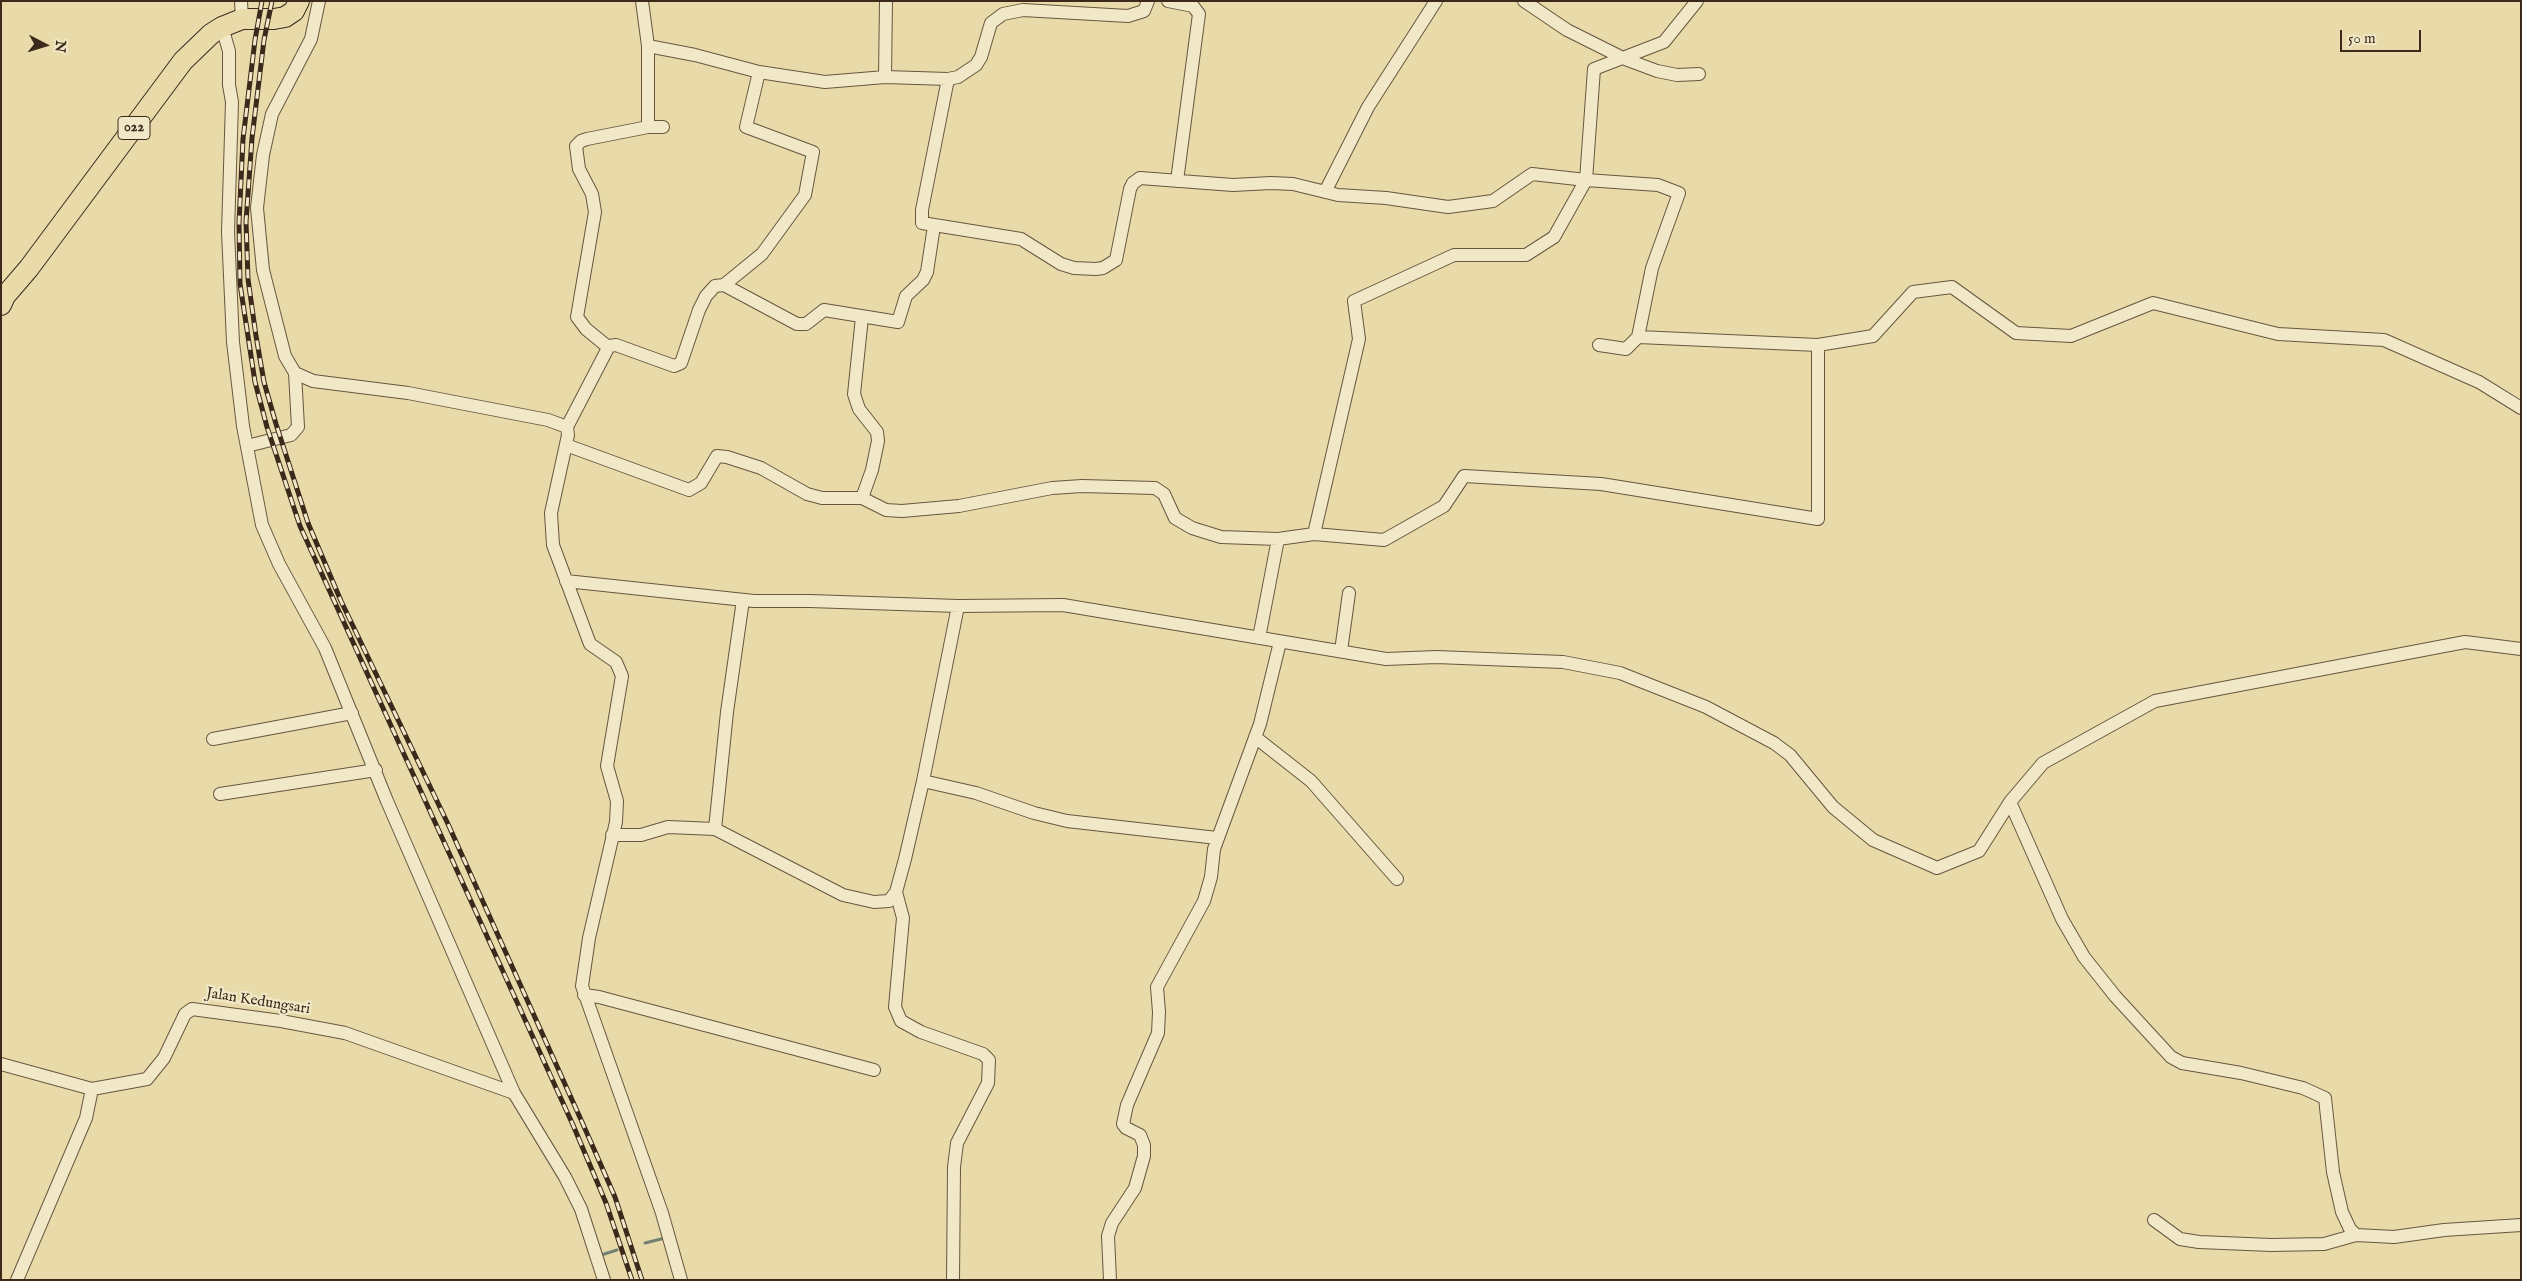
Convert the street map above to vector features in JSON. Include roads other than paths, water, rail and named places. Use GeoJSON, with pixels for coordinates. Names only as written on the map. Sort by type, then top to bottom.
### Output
{"type":"FeatureCollection","features":[{"type":"Feature","properties":{"kind":"main road","name":"022"},"geometry":{"type":"LineString","coordinates":[[1,305],[5,296],[29,268],[183,61],[211,34],[242,10],[274,19],[285,17],[294,11],[299,1]]}},
{"type":"Feature","properties":{"kind":"street"},"geometry":{"type":"LineString","coordinates":[[247,446],[291,435],[298,427],[295,373],[285,356],[263,270],[257,208],[263,155],[272,114],[311,39],[319,1]]}},
{"type":"Feature","properties":{"kind":"street"},"geometry":{"type":"LineString","coordinates":[[642,1],[648,46],[648,127]]}},
{"type":"Feature","properties":{"kind":"street"},"geometry":{"type":"LineString","coordinates":[[884,77],[886,1]]}},
{"type":"Feature","properties":{"kind":"street"},"geometry":{"type":"LineString","coordinates":[[648,46],[695,55],[759,72],[825,82],[884,77],[948,79],[958,77],[976,64],[981,57],[991,23],[1004,14],[1023,10],[1128,16],[1144,11],[1148,1]]}},
{"type":"Feature","properties":{"kind":"street"},"geometry":{"type":"LineString","coordinates":[[1168,1],[1193,6],[1199,14],[1178,181]]}},
{"type":"Feature","properties":{"kind":"street"},"geometry":{"type":"LineString","coordinates":[[1325,192],[1368,107],[1436,1]]}},
{"type":"Feature","properties":{"kind":"street"},"geometry":{"type":"LineString","coordinates":[[1524,1],[1567,30],[1624,58],[1657,71],[1677,74],[1699,74]]}},
{"type":"Feature","properties":{"kind":"street"},"geometry":{"type":"LineString","coordinates":[[1314,534],[1359,339],[1354,301],[1454,255],[1526,255],[1554,237],[1586,180],[1594,69],[1664,42],[1697,1]]}},
{"type":"Feature","properties":{"kind":"street"},"geometry":{"type":"LineString","coordinates":[[222,27],[229,51],[229,85],[232,102],[228,232],[233,342],[247,446],[262,526],[279,564],[325,648],[514,1093],[565,1177],[581,1210],[604,1280]]}},
{"type":"Feature","properties":{"kind":"street"},"geometry":{"type":"LineString","coordinates":[[681,1280],[662,1214],[584,995],[583,975],[589,938],[618,801],[607,766],[622,676],[616,662],[590,644],[553,545],[551,513],[566,446],[567,427],[608,348],[616,345],[678,366],[681,363],[702,301],[715,286],[724,285],[762,254],[805,195],[813,152],[746,127],[759,72]]}},
{"type":"Feature","properties":{"kind":"street"},"geometry":{"type":"LineString","coordinates":[[948,79],[921,218],[922,222],[934,226],[1021,239],[1061,264],[1087,269],[1103,268],[1116,260],[1130,190],[1133,183],[1140,178],[1233,185],[1281,183],[1352,196],[1386,198],[1448,207],[1493,201],[1532,174],[1658,185],[1679,193],[1652,268],[1638,337],[1626,349],[1600,345]]}},
{"type":"Feature","properties":{"kind":"street"},"geometry":{"type":"LineString","coordinates":[[608,348],[586,329],[577,316],[594,212],[592,194],[579,169],[575,155],[576,146],[581,141],[587,139],[648,127],[663,127]]}},
{"type":"Feature","properties":{"kind":"street"},"geometry":{"type":"LineString","coordinates":[[724,285],[797,324],[806,324],[824,310],[900,321],[906,296],[923,280],[927,272],[934,226]]}},
{"type":"Feature","properties":{"kind":"street"},"geometry":{"type":"LineString","coordinates":[[1638,337],[1818,345],[1873,336],[1913,292],[1952,287],[2016,333],[2071,336],[2153,303],[2278,334],[2384,340],[2479,382],[2521,408]]}},
{"type":"Feature","properties":{"kind":"street"},"geometry":{"type":"LineString","coordinates":[[862,317],[854,394],[858,409],[878,432],[872,470],[862,498]]}},
{"type":"Feature","properties":{"kind":"street"},"geometry":{"type":"LineString","coordinates":[[566,446],[689,490],[700,483],[715,458],[721,456],[756,466],[816,497],[862,498],[886,510],[902,511],[959,506],[1052,488],[1082,486],[1155,488],[1164,494],[1176,518],[1192,528],[1221,537],[1278,539],[1314,534],[1384,540],[1444,506],[1464,476],[1601,484],[1818,518],[1818,345]]}},
{"type":"Feature","properties":{"kind":"street"},"geometry":{"type":"LineString","coordinates":[[295,373],[313,381],[408,392],[548,420],[567,427]]}},
{"type":"Feature","properties":{"kind":"street"},"geometry":{"type":"LineString","coordinates":[[1259,638],[1278,539]]}},
{"type":"Feature","properties":{"kind":"street"},"geometry":{"type":"LineString","coordinates":[[566,581],[743,600],[958,606],[1063,605],[1386,659],[1436,657],[1563,662],[1620,673],[1706,707],[1774,742],[1790,755],[1833,807],[1873,840],[1938,868],[1979,851],[2010,802],[2043,763],[2155,701],[2465,642],[2521,649]]}},
{"type":"Feature","properties":{"kind":"street"},"geometry":{"type":"LineString","coordinates":[[1341,651],[1350,593]]}},
{"type":"Feature","properties":{"kind":"street"},"geometry":{"type":"LineString","coordinates":[[715,829],[726,712],[743,600]]}},
{"type":"Feature","properties":{"kind":"street"},"geometry":{"type":"LineString","coordinates":[[612,835],[641,835],[668,827],[715,829],[843,895],[880,902],[889,901],[896,892],[923,781],[958,606]]}},
{"type":"Feature","properties":{"kind":"street"},"geometry":{"type":"LineString","coordinates":[[1110,1280],[1108,1236],[1112,1223],[1136,1188],[1144,1156],[1143,1141],[1140,1135],[1126,1128],[1123,1124],[1123,1116],[1158,1033],[1157,987],[1204,901],[1218,838],[1255,737],[1280,642]]}},
{"type":"Feature","properties":{"kind":"street"},"geometry":{"type":"LineString","coordinates":[[212,739],[352,713]]}},
{"type":"Feature","properties":{"kind":"street"},"geometry":{"type":"LineString","coordinates":[[1255,737],[1311,780],[1397,878]]}},
{"type":"Feature","properties":{"kind":"street"},"geometry":{"type":"LineString","coordinates":[[220,794],[376,770]]}},
{"type":"Feature","properties":{"kind":"street"},"geometry":{"type":"LineString","coordinates":[[923,781],[976,793],[1067,821],[1218,838]]}},
{"type":"Feature","properties":{"kind":"street"},"geometry":{"type":"LineString","coordinates":[[2010,802],[2062,919],[2084,957],[2115,996],[2171,1057],[2182,1063],[2241,1073],[2303,1088],[2325,1098],[2333,1172],[2342,1212],[2350,1229],[2356,1235]]}},
{"type":"Feature","properties":{"kind":"street"},"geometry":{"type":"LineString","coordinates":[[896,892],[903,918],[895,1007],[901,1022],[920,1032],[982,1054],[990,1060],[988,1083],[958,1142],[954,1167],[953,1280]]}},
{"type":"Feature","properties":{"kind":"street"},"geometry":{"type":"LineString","coordinates":[[584,995],[599,997],[874,1070]]}},
{"type":"Feature","properties":{"kind":"street","name":"Jalan Kedungsari"},"geometry":{"type":"LineString","coordinates":[[1,1064],[92,1089],[147,1079],[164,1058],[184,1014],[192,1009],[281,1021],[345,1033],[514,1093]]}},
{"type":"Feature","properties":{"kind":"street"},"geometry":{"type":"LineString","coordinates":[[17,1280],[86,1118],[92,1089]]}},
{"type":"Feature","properties":{"kind":"street"},"geometry":{"type":"LineString","coordinates":[[2154,1220],[2180,1239],[2200,1242],[2309,1245],[2324,1244],[2356,1235],[2394,1236],[2444,1230],[2521,1225]]}},
{"type":"Feature","properties":{"kind":"waterway"},"geometry":{"type":"LineString","coordinates":[[645,1243],[665,1238]]}},
{"type":"Feature","properties":{"kind":"waterway"},"geometry":{"type":"LineString","coordinates":[[598,1256],[617,1250]]}},
{"type":"Feature","properties":{"kind":"railway"},"geometry":{"type":"LineString","coordinates":[[262,1],[255,40],[243,139],[239,223],[240,284],[255,382],[267,427],[300,526],[573,1125],[606,1203],[632,1280]]}},
{"type":"Feature","properties":{"kind":"railway"},"geometry":{"type":"LineString","coordinates":[[272,1],[264,40],[252,138],[246,222],[248,279],[256,336],[264,382],[276,424],[308,523],[341,601],[448,824],[582,1122],[615,1197],[642,1280]]}}]}
